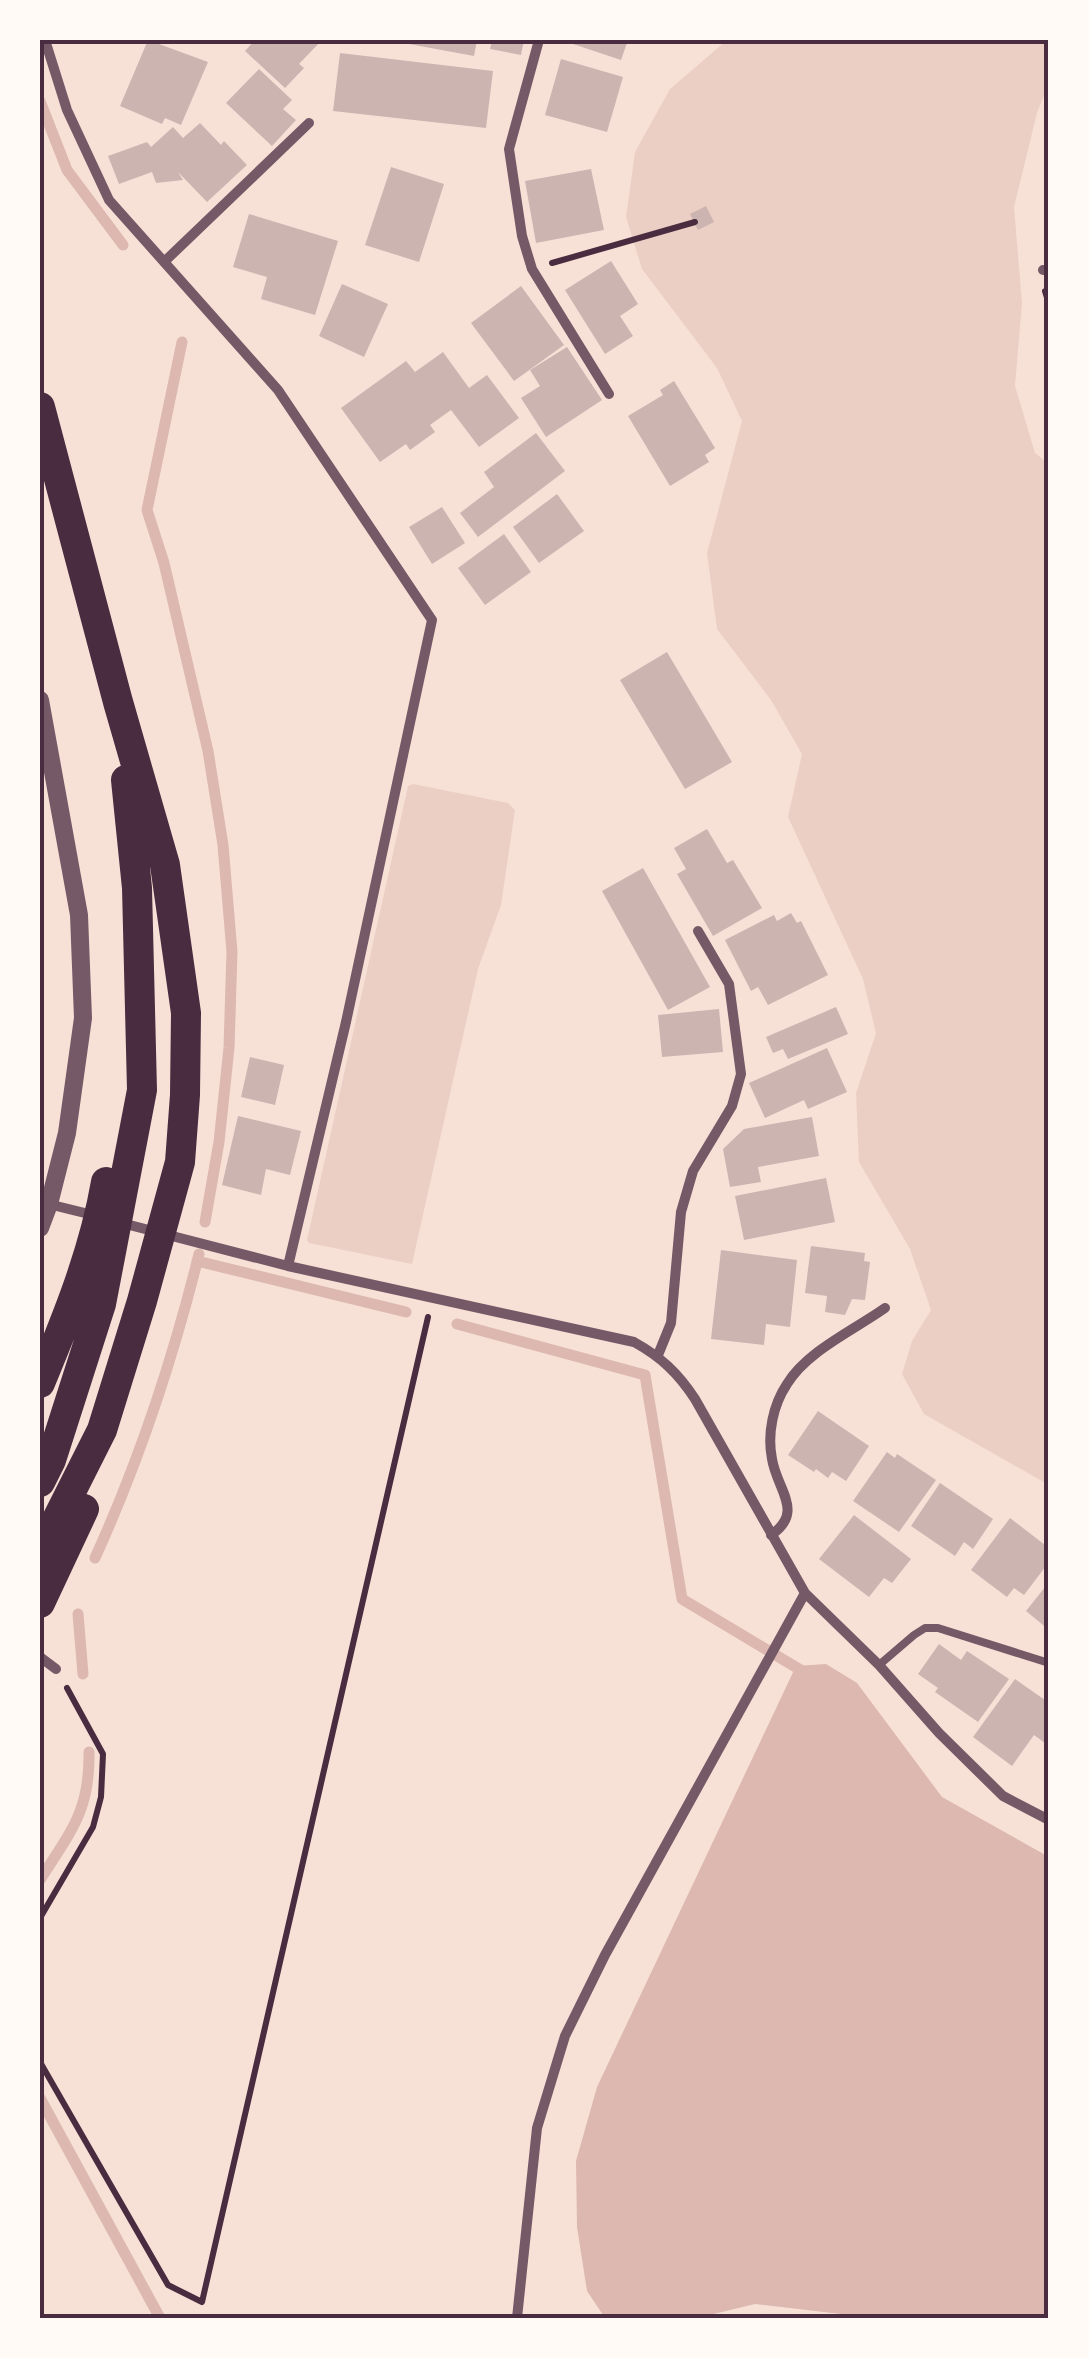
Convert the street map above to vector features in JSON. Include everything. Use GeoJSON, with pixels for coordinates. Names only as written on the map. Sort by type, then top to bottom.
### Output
{"type":"FeatureCollection","features":[{"type":"Feature","properties":{"kind":"highway"},"geometry":{"type":"LineString","coordinates":[[40,406],[165,864],[183,994],[185,1094],[162,1296],[126,1414],[40,1604]]}},
{"type":"Feature","properties":{"kind":"highway"},"geometry":{"type":"LineString","coordinates":[[40,1482],[51,1460],[102,1304],[142,1090],[137,888],[118,702]]}},
{"type":"Feature","properties":{"kind":"highway"},"geometry":{"type":"LineString","coordinates":[[40,1383],[74,1300],[101,1210],[122,1085],[137,888]]}},
{"type":"Feature","properties":{"kind":"highway"},"geometry":{"type":"LineString","coordinates":[[40,1553],[102,1430],[180,1162]]}},
{"type":"Feature","properties":{"kind":"street"},"geometry":{"type":"LineString","coordinates":[[45,40],[67,110],[109,200],[278,390],[432,620],[346,1022],[288,1266]]}},
{"type":"Feature","properties":{"kind":"street"},"geometry":{"type":"LineString","coordinates":[[538,40],[509,150],[522,236],[532,269],[609,394]]}},
{"type":"Feature","properties":{"kind":"street"},"geometry":{"type":"LineString","coordinates":[[164,262],[310,123]]}},
{"type":"Feature","properties":{"kind":"street"},"geometry":{"type":"LineString","coordinates":[[40,700],[79,915],[83,1018],[67,1133],[40,1228]]}},
{"type":"Feature","properties":{"kind":"street"},"geometry":{"type":"LineString","coordinates":[[658,1355],[670,1323],[681,1212],[694,1171],[732,1106],[741,1074],[729,984],[698,931]]}},
{"type":"Feature","properties":{"kind":"street"},"geometry":{"type":"LineString","coordinates":[[45,1203],[288,1266],[634,1342],[658,1355],[678,1373],[696,1400],[805,1593],[1003,1796],[1049,1820]]}},
{"type":"Feature","properties":{"kind":"street"},"geometry":{"type":"LineString","coordinates":[[770,1535],[784,1526],[788,1516],[771,1442],[777,1403],[785,1386],[810,1360],[886,1308]]}},
{"type":"Feature","properties":{"kind":"street"},"geometry":{"type":"LineString","coordinates":[[516,2318],[537,2128],[565,2036],[614,1938],[805,1593]]}},
{"type":"Feature","properties":{"kind":"street"},"geometry":{"type":"LineString","coordinates":[[40,1657],[56,1669]]}},
{"type":"Feature","properties":{"kind":"lane"},"geometry":{"type":"LineString","coordinates":[[879,1666],[925,1628],[938,1628],[1049,1663]]}},
{"type":"Feature","properties":{"kind":"path"},"geometry":{"type":"LineString","coordinates":[[532,269],[694,222]]}},
{"type":"Feature","properties":{"kind":"path"},"geometry":{"type":"LineString","coordinates":[[40,2062],[168,2285],[202,2302],[432,1296]]}},
{"type":"Feature","properties":{"kind":"path"},"geometry":{"type":"LineString","coordinates":[[40,1918],[93,1827],[101,1797],[103,1754],[56,1669]]}},
{"type":"Feature","properties":{"kind":"shaded area"},"geometry":{"type":"Polygon","coordinates":[[[727,40],[1049,40],[1049,83],[1037,113],[1014,207],[1022,303],[1015,386],[1035,453],[1049,464],[1049,1485],[924,1414],[902,1374],[912,1341],[931,1310],[910,1249],[859,1162],[856,1093],[876,1033],[863,979],[788,817],[802,754],[771,700],[717,629],[707,553],[742,421],[717,368],[642,269],[626,217],[635,152],[670,89],[727,40]]]}},
{"type":"Feature","properties":{"kind":"shaded area"},"geometry":{"type":"Polygon","coordinates":[[[408,786],[508,803],[515,810],[501,905],[478,969],[412,1264],[307,1240],[408,786]]]}},
{"type":"Feature","properties":{"kind":"shaded area"},"geometry":{"type":"Polygon","coordinates":[[[826,1664],[857,1683],[942,1797],[1049,1857],[1049,2318],[875,2318],[755,2304],[697,2318],[614,2318],[603,2315],[587,2291],[577,2227],[576,2161],[597,2087],[796,1666],[826,1664]]]}},
{"type":"Feature","properties":{"kind":"building"},"geometry":{"type":"Polygon","coordinates":[[[148,40],[208,62],[181,125],[165,118],[162,124],[120,106],[148,40]]]}},
{"type":"Feature","properties":{"kind":"building"},"geometry":{"type":"Polygon","coordinates":[[[255,40],[322,40],[299,64],[304,68],[285,88],[245,51],[255,40]]]}},
{"type":"Feature","properties":{"kind":"building"},"geometry":{"type":"Polygon","coordinates":[[[409,40],[477,40],[474,56],[409,44],[409,40]]]}},
{"type":"Feature","properties":{"kind":"building"},"geometry":{"type":"Polygon","coordinates":[[[492,40],[524,40],[521,55],[490,49],[492,40]]]}},
{"type":"Feature","properties":{"kind":"building"},"geometry":{"type":"Polygon","coordinates":[[[561,40],[628,40],[621,60],[561,40]]]}},
{"type":"Feature","properties":{"kind":"building"},"geometry":{"type":"Polygon","coordinates":[[[340,53],[493,71],[486,128],[333,111],[340,53]]]}},
{"type":"Feature","properties":{"kind":"building"},"geometry":{"type":"Polygon","coordinates":[[[561,59],[623,77],[607,132],[545,115],[561,59]]]}},
{"type":"Feature","properties":{"kind":"building"},"geometry":{"type":"Polygon","coordinates":[[[259,69],[292,100],[283,109],[296,120],[272,146],[226,103],[259,69]]]}},
{"type":"Feature","properties":{"kind":"building"},"geometry":{"type":"Polygon","coordinates":[[[200,123],[247,165],[207,202],[178,172],[183,180],[156,183],[152,172],[119,184],[108,156],[147,142],[151,147],[173,127],[183,138],[200,123]]]}},
{"type":"Feature","properties":{"kind":"building"},"geometry":{"type":"Polygon","coordinates":[[[391,167],[444,184],[419,262],[365,245],[391,167]]]}},
{"type":"Feature","properties":{"kind":"building"},"geometry":{"type":"Polygon","coordinates":[[[591,169],[604,230],[536,243],[525,181],[591,169]]]}},
{"type":"Feature","properties":{"kind":"building"},"geometry":{"type":"Polygon","coordinates":[[[706,206],[714,222],[698,230],[690,214],[706,206]]]}},
{"type":"Feature","properties":{"kind":"building"},"geometry":{"type":"Polygon","coordinates":[[[249,214],[338,241],[315,315],[261,299],[267,277],[233,267],[249,214]]]}},
{"type":"Feature","properties":{"kind":"building"},"geometry":{"type":"Polygon","coordinates":[[[611,261],[638,304],[620,316],[633,336],[605,354],[565,290],[611,261]]]}},
{"type":"Feature","properties":{"kind":"building"},"geometry":{"type":"Polygon","coordinates":[[[342,284],[388,304],[364,357],[319,336],[342,284]]]}},
{"type":"Feature","properties":{"kind":"building"},"geometry":{"type":"Polygon","coordinates":[[[521,286],[564,345],[514,381],[471,323],[521,286]]]}},
{"type":"Feature","properties":{"kind":"building"},"geometry":{"type":"Polygon","coordinates":[[[567,347],[602,400],[546,437],[521,398],[540,386],[530,370],[567,347]]]}},
{"type":"Feature","properties":{"kind":"building"},"geometry":{"type":"Polygon","coordinates":[[[443,352],[469,388],[487,375],[519,418],[479,447],[451,410],[430,425],[435,432],[410,450],[406,444],[380,462],[341,408],[406,361],[415,372],[443,352]]]}},
{"type":"Feature","properties":{"kind":"building"},"geometry":{"type":"Polygon","coordinates":[[[674,381],[715,448],[705,455],[709,462],[670,486],[628,416],[663,395],[660,390],[674,381]]]}},
{"type":"Feature","properties":{"kind":"building"},"geometry":{"type":"Polygon","coordinates":[[[536,433],[565,471],[478,537],[460,513],[494,487],[484,472],[536,433]]]}},
{"type":"Feature","properties":{"kind":"building"},"geometry":{"type":"Polygon","coordinates":[[[557,494],[584,531],[539,563],[513,527],[557,494]]]}},
{"type":"Feature","properties":{"kind":"building"},"geometry":{"type":"Polygon","coordinates":[[[442,507],[465,543],[432,564],[409,527],[442,507]]]}},
{"type":"Feature","properties":{"kind":"building"},"geometry":{"type":"Polygon","coordinates":[[[504,534],[531,572],[485,605],[458,568],[504,534]]]}},
{"type":"Feature","properties":{"kind":"building"},"geometry":{"type":"Polygon","coordinates":[[[667,652],[732,762],[685,789],[620,680],[667,652]]]}},
{"type":"Feature","properties":{"kind":"building"},"geometry":{"type":"Polygon","coordinates":[[[707,829],[727,863],[733,860],[762,908],[713,936],[677,874],[686,869],[674,848],[707,829]]]}},
{"type":"Feature","properties":{"kind":"building"},"geometry":{"type":"Polygon","coordinates":[[[643,868],[710,987],[668,1010],[602,891],[643,868]]]}},
{"type":"Feature","properties":{"kind":"building"},"geometry":{"type":"Polygon","coordinates":[[[791,913],[797,923],[801,921],[828,975],[768,1005],[758,987],[751,991],[725,940],[774,915],[777,921],[791,913]]]}},
{"type":"Feature","properties":{"kind":"building"},"geometry":{"type":"Polygon","coordinates":[[[836,1007],[848,1034],[788,1059],[783,1049],[773,1053],[766,1037],[836,1007]]]}},
{"type":"Feature","properties":{"kind":"building"},"geometry":{"type":"Polygon","coordinates":[[[719,1009],[723,1052],[662,1057],[658,1015],[719,1009]]]}},
{"type":"Feature","properties":{"kind":"building"},"geometry":{"type":"Polygon","coordinates":[[[827,1048],[847,1092],[808,1109],[804,1100],[765,1118],[749,1083],[827,1048]]]}},
{"type":"Feature","properties":{"kind":"building"},"geometry":{"type":"Polygon","coordinates":[[[250,1057],[284,1065],[275,1105],[241,1097],[250,1057]]]}},
{"type":"Feature","properties":{"kind":"building"},"geometry":{"type":"Polygon","coordinates":[[[238,1116],[301,1131],[290,1175],[266,1169],[261,1195],[222,1185],[238,1116]]]}},
{"type":"Feature","properties":{"kind":"building"},"geometry":{"type":"Polygon","coordinates":[[[812,1117],[819,1156],[758,1167],[761,1182],[730,1187],[723,1149],[744,1129],[812,1117]]]}},
{"type":"Feature","properties":{"kind":"building"},"geometry":{"type":"Polygon","coordinates":[[[826,1178],[835,1222],[744,1240],[735,1196],[826,1178]]]}},
{"type":"Feature","properties":{"kind":"building"},"geometry":{"type":"Polygon","coordinates":[[[811,1246],[865,1253],[864,1261],[870,1262],[865,1300],[852,1299],[845,1315],[825,1312],[827,1296],[805,1293],[811,1246]]]}},
{"type":"Feature","properties":{"kind":"building"},"geometry":{"type":"Polygon","coordinates":[[[721,1250],[797,1260],[790,1327],[766,1324],[764,1345],[711,1339],[721,1250]]]}},
{"type":"Feature","properties":{"kind":"building"},"geometry":{"type":"Polygon","coordinates":[[[818,1411],[869,1446],[846,1481],[832,1472],[828,1478],[816,1469],[814,1472],[788,1455],[818,1411]]]}},
{"type":"Feature","properties":{"kind":"building"},"geometry":{"type":"Polygon","coordinates":[[[887,1452],[895,1458],[897,1454],[936,1480],[899,1532],[853,1501],[887,1452]]]}},
{"type":"Feature","properties":{"kind":"building"},"geometry":{"type":"Polygon","coordinates":[[[940,1483],[993,1519],[973,1549],[964,1542],[955,1556],[911,1526],[940,1483]]]}},
{"type":"Feature","properties":{"kind":"building"},"geometry":{"type":"Polygon","coordinates":[[[854,1515],[911,1559],[892,1583],[884,1578],[869,1597],[819,1559],[854,1515]]]}},
{"type":"Feature","properties":{"kind":"building"},"geometry":{"type":"Polygon","coordinates":[[[1010,1518],[1049,1548],[1049,1562],[1024,1595],[1014,1588],[1007,1597],[971,1570],[1010,1518]]]}},
{"type":"Feature","properties":{"kind":"building"},"geometry":{"type":"Polygon","coordinates":[[[1049,1582],[1049,1630],[1026,1611],[1049,1582]]]}},
{"type":"Feature","properties":{"kind":"building"},"geometry":{"type":"Polygon","coordinates":[[[939,1644],[961,1660],[967,1651],[1009,1679],[978,1722],[935,1692],[938,1688],[918,1674],[939,1644]]]}},
{"type":"Feature","properties":{"kind":"building"},"geometry":{"type":"Polygon","coordinates":[[[1015,1679],[1045,1700],[1049,1695],[1049,1746],[1034,1735],[1012,1766],[973,1737],[1015,1679]]]}},
{"type":"Feature","properties":{"kind":"waterway"},"geometry":{"type":"LineString","coordinates":[[40,101],[67,170],[123,245]]}},
{"type":"Feature","properties":{"kind":"waterway"},"geometry":{"type":"LineString","coordinates":[[182,342],[147,510],[164,563],[208,751],[223,845],[232,952],[229,1048],[205,1222]]}},
{"type":"Feature","properties":{"kind":"waterway"},"geometry":{"type":"LineString","coordinates":[[95,1558],[154,1408],[199,1254]]}},
{"type":"Feature","properties":{"kind":"waterway"},"geometry":{"type":"LineString","coordinates":[[197,1261],[406,1312]]}},
{"type":"Feature","properties":{"kind":"waterway"},"geometry":{"type":"LineString","coordinates":[[457,1324],[645,1375],[682,1599],[809,1675]]}},
{"type":"Feature","properties":{"kind":"waterway"},"geometry":{"type":"LineString","coordinates":[[78,1614],[83,1674]]}},
{"type":"Feature","properties":{"kind":"waterway"},"geometry":{"type":"LineString","coordinates":[[40,1880],[82,1806],[89,1752]]}},
{"type":"Feature","properties":{"kind":"waterway"},"geometry":{"type":"LineString","coordinates":[[40,2098],[160,2318]]}}]}
